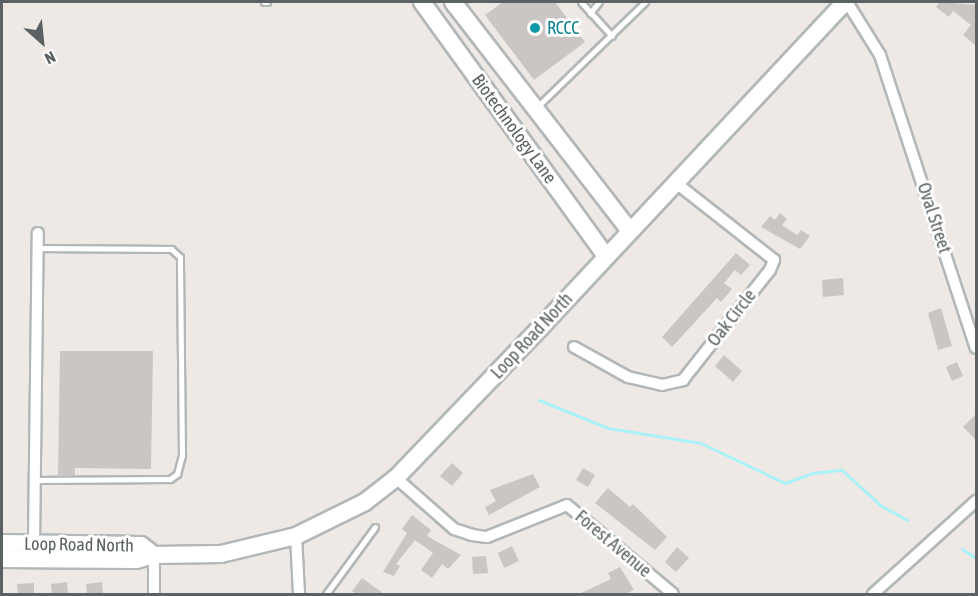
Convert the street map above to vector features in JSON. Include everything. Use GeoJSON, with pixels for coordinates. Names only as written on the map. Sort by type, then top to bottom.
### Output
{"type":"FeatureCollection","features":[{"type":"Feature","properties":{"kind":"main road","name":"Biotechnology Lane"},"geometry":{"type":"LineString","coordinates":[[422,2],[606,256]]}},
{"type":"Feature","properties":{"kind":"main road","name":"Biotechnology Lane"},"geometry":{"type":"LineString","coordinates":[[453,2],[533,110],[630,231]]}},
{"type":"Feature","properties":{"kind":"main road","name":"Loop Road North"},"geometry":{"type":"LineString","coordinates":[[2,558],[136,560],[154,555],[221,554],[296,536],[336,518],[396,478],[846,2]]}},
{"type":"Feature","properties":{"kind":"main road","name":"Loop Road North"},"geometry":{"type":"LineString","coordinates":[[2,543],[141,545],[154,555]]}},
{"type":"Feature","properties":{"kind":"street","name":"Oval Street"},"geometry":{"type":"LineString","coordinates":[[846,2],[874,40],[976,347]]}},
{"type":"Feature","properties":{"kind":"street","name":"Oak Circle"},"geometry":{"type":"LineString","coordinates":[[574,347],[628,377],[662,385],[683,380],[770,270],[774,260],[675,182]]}},
{"type":"Feature","properties":{"kind":"street"},"geometry":{"type":"LineString","coordinates":[[34,543],[38,233]]}},
{"type":"Feature","properties":{"kind":"street","name":"Forest Avenue"},"geometry":{"type":"LineString","coordinates":[[396,478],[454,529],[472,535],[487,537],[567,505],[671,594]]}},
{"type":"Feature","properties":{"kind":"street"},"geometry":{"type":"LineString","coordinates":[[873,594],[976,501]]}},
{"type":"Feature","properties":{"kind":"street"},"geometry":{"type":"LineString","coordinates":[[296,536],[298,594]]}},
{"type":"Feature","properties":{"kind":"street"},"geometry":{"type":"LineString","coordinates":[[154,555],[154,594]]}},
{"type":"Feature","properties":{"kind":"lane"},"geometry":{"type":"LineString","coordinates":[[580,2],[612,36]]}},
{"type":"Feature","properties":{"kind":"lane"},"geometry":{"type":"LineString","coordinates":[[590,13],[599,2]]}},
{"type":"Feature","properties":{"kind":"lane"},"geometry":{"type":"LineString","coordinates":[[533,110],[645,2]]}},
{"type":"Feature","properties":{"kind":"lane"},"geometry":{"type":"LineString","coordinates":[[35,480],[170,479],[177,474],[182,455],[180,257],[171,249],[38,248]]}},
{"type":"Feature","properties":{"kind":"lane"},"geometry":{"type":"LineString","coordinates":[[326,594],[375,527]]}},
{"type":"Feature","properties":{"kind":"building","name":"RCCC"},"geometry":{"type":"Polygon","coordinates":[[[503,2],[555,2],[585,42],[534,80],[485,15],[503,2]]]}},
{"type":"Feature","properties":{"kind":"building"},"geometry":{"type":"Polygon","coordinates":[[[940,2],[976,5],[976,46],[963,35],[971,25],[953,11],[949,17],[936,7],[940,2]]]}},
{"type":"Feature","properties":{"kind":"building"},"geometry":{"type":"Polygon","coordinates":[[[780,213],[787,219],[782,225],[797,235],[801,230],[810,236],[800,249],[761,227],[770,216],[775,220],[780,213]]]}},
{"type":"Feature","properties":{"kind":"building"},"geometry":{"type":"Polygon","coordinates":[[[736,253],[750,265],[741,275],[735,270],[724,283],[732,289],[721,302],[717,298],[672,347],[662,337],[736,253]]]}},
{"type":"Feature","properties":{"kind":"building"},"geometry":{"type":"Polygon","coordinates":[[[843,278],[844,295],[823,297],[822,280],[843,278]]]}},
{"type":"Feature","properties":{"kind":"building"},"geometry":{"type":"Polygon","coordinates":[[[941,308],[952,346],[938,350],[928,313],[941,308]]]}},
{"type":"Feature","properties":{"kind":"building"},"geometry":{"type":"Polygon","coordinates":[[[60,351],[153,351],[151,469],[75,468],[75,475],[58,475],[60,351]]]}},
{"type":"Feature","properties":{"kind":"building"},"geometry":{"type":"Polygon","coordinates":[[[724,355],[742,371],[733,382],[715,366],[724,355]]]}},
{"type":"Feature","properties":{"kind":"building"},"geometry":{"type":"Polygon","coordinates":[[[957,362],[963,376],[952,381],[946,367],[957,362]]]}},
{"type":"Feature","properties":{"kind":"building"},"geometry":{"type":"Polygon","coordinates":[[[976,414],[976,440],[963,427],[976,414]]]}},
{"type":"Feature","properties":{"kind":"building"},"geometry":{"type":"Polygon","coordinates":[[[452,463],[463,473],[452,486],[440,476],[452,463]]]}},
{"type":"Feature","properties":{"kind":"building"},"geometry":{"type":"Polygon","coordinates":[[[583,468],[595,475],[588,487],[576,480],[583,468]]]}},
{"type":"Feature","properties":{"kind":"building"},"geometry":{"type":"Polygon","coordinates":[[[533,474],[540,487],[489,515],[485,507],[496,501],[490,490],[533,474]]]}},
{"type":"Feature","properties":{"kind":"building"},"geometry":{"type":"Polygon","coordinates":[[[608,488],[630,507],[633,504],[667,537],[655,550],[595,503],[608,488]]]}},
{"type":"Feature","properties":{"kind":"building"},"geometry":{"type":"Polygon","coordinates":[[[412,515],[431,530],[427,536],[461,555],[448,569],[442,564],[432,578],[421,570],[433,553],[415,540],[396,564],[400,566],[394,576],[383,572],[407,533],[402,529],[412,515]]]}},
{"type":"Feature","properties":{"kind":"building"},"geometry":{"type":"Polygon","coordinates":[[[512,546],[519,561],[504,568],[498,553],[512,546]]]}},
{"type":"Feature","properties":{"kind":"building"},"geometry":{"type":"Polygon","coordinates":[[[677,547],[689,558],[676,572],[665,562],[677,547]]]}},
{"type":"Feature","properties":{"kind":"building"},"geometry":{"type":"Polygon","coordinates":[[[486,556],[488,573],[473,574],[472,557],[486,556]]]}},
{"type":"Feature","properties":{"kind":"building"},"geometry":{"type":"Polygon","coordinates":[[[620,567],[634,590],[625,594],[579,594],[611,579],[608,573],[620,567]]]}},
{"type":"Feature","properties":{"kind":"building"},"geometry":{"type":"Polygon","coordinates":[[[362,578],[384,594],[356,594],[352,591],[362,578]]]}},
{"type":"Feature","properties":{"kind":"building"},"geometry":{"type":"Polygon","coordinates":[[[67,582],[68,594],[52,594],[51,584],[67,582]]]}},
{"type":"Feature","properties":{"kind":"building"},"geometry":{"type":"Polygon","coordinates":[[[102,582],[103,594],[87,594],[86,584],[102,582]]]}},
{"type":"Feature","properties":{"kind":"building"},"geometry":{"type":"Polygon","coordinates":[[[34,583],[34,594],[18,594],[17,584],[34,583]]]}},
{"type":"Feature","properties":{"kind":"waterway"},"geometry":{"type":"LineString","coordinates":[[539,400],[608,428],[701,443],[785,483],[812,473],[842,470],[880,505],[907,520]]}},
{"type":"Feature","properties":{"kind":"waterway"},"geometry":{"type":"LineString","coordinates":[[962,549],[976,558]]}},
{"type":"Feature","properties":{"kind":"place","name":"RCCC"},"geometry":{"type":"Point","coordinates":[535,28]}}]}
